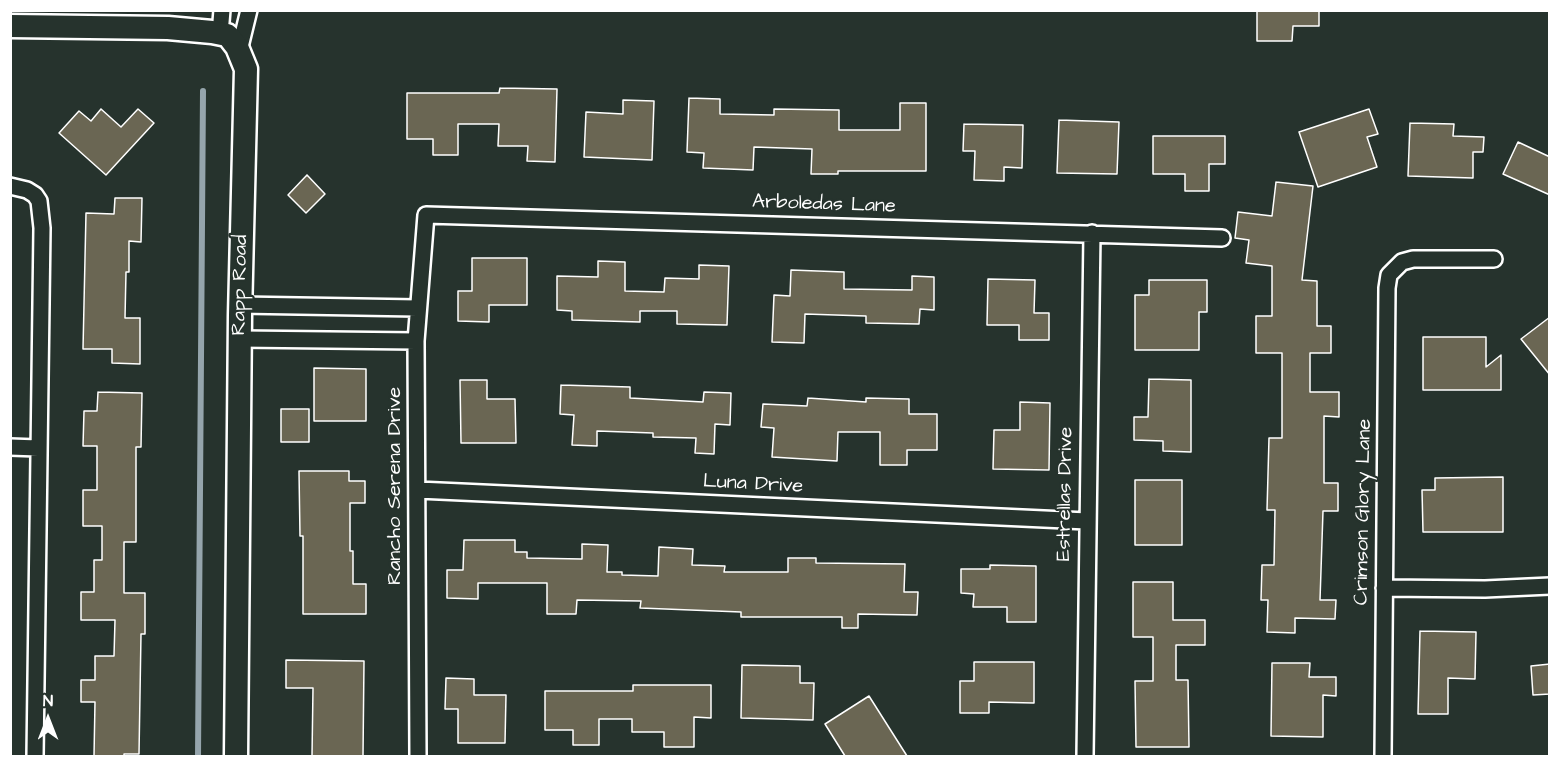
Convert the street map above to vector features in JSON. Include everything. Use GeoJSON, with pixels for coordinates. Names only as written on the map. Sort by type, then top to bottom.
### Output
{"type":"FeatureCollection","features":[{"type":"Feature","properties":{"kind":"street"},"geometry":{"type":"LineString","coordinates":[[220,34],[222,10]]}},
{"type":"Feature","properties":{"kind":"street"},"geometry":{"type":"LineString","coordinates":[[239,51],[249,10]]}},
{"type":"Feature","properties":{"kind":"street"},"geometry":{"type":"LineString","coordinates":[[10,26],[168,28],[227,35],[239,51]]}},
{"type":"Feature","properties":{"kind":"street","name":"Rapp Road"},"geometry":{"type":"LineString","coordinates":[[236,756],[240,305],[246,69],[239,51]]}},
{"type":"Feature","properties":{"kind":"street"},"geometry":{"type":"LineString","coordinates":[[10,186],[27,190],[39,201],[42,228],[35,756]]}},
{"type":"Feature","properties":{"kind":"street","name":"Arboledas Lane"},"geometry":{"type":"LineString","coordinates":[[426,215],[1222,238]]}},
{"type":"Feature","properties":{"kind":"street","name":"Rancho Serena Drive"},"geometry":{"type":"LineString","coordinates":[[418,756],[416,341],[426,215]]}},
{"type":"Feature","properties":{"kind":"street","name":"Estrellas Drive"},"geometry":{"type":"LineString","coordinates":[[1085,756],[1092,233]]}},
{"type":"Feature","properties":{"kind":"street","name":"Crimson Glory Lane"},"geometry":{"type":"LineString","coordinates":[[1383,756],[1387,288],[1389,275],[1402,262],[1413,259],[1494,259]]}},
{"type":"Feature","properties":{"kind":"street"},"geometry":{"type":"LineString","coordinates":[[240,305],[417,308]]}},
{"type":"Feature","properties":{"kind":"street"},"geometry":{"type":"LineString","coordinates":[[240,339],[416,341]]}},
{"type":"Feature","properties":{"kind":"street"},"geometry":{"type":"LineString","coordinates":[[10,447],[38,448]]}},
{"type":"Feature","properties":{"kind":"street","name":"Luna Drive"},"geometry":{"type":"LineString","coordinates":[[418,490],[1087,521]]}},
{"type":"Feature","properties":{"kind":"street"},"geometry":{"type":"LineString","coordinates":[[1384,588],[1485,589],[1550,586]]}},
{"type":"Feature","properties":{"kind":"building"},"geometry":{"type":"Polygon","coordinates":[[[1257,10],[1319,10],[1319,26],[1293,26],[1292,41],[1257,41],[1257,10]]]}},
{"type":"Feature","properties":{"kind":"building"},"geometry":{"type":"Polygon","coordinates":[[[500,88],[557,89],[555,162],[527,161],[528,146],[498,146],[499,124],[458,124],[458,155],[433,155],[433,139],[407,139],[407,93],[499,93],[500,88]]]}},
{"type":"Feature","properties":{"kind":"building"},"geometry":{"type":"Polygon","coordinates":[[[689,98],[720,99],[720,114],[774,115],[774,109],[839,110],[839,130],[900,130],[900,103],[926,103],[926,171],[838,171],[838,174],[811,174],[812,149],[754,147],[753,170],[703,168],[704,153],[687,152],[689,98]]]}},
{"type":"Feature","properties":{"kind":"building"},"geometry":{"type":"Polygon","coordinates":[[[623,100],[654,101],[652,160],[584,157],[586,112],[623,114],[623,100]]]}},
{"type":"Feature","properties":{"kind":"building"},"geometry":{"type":"Polygon","coordinates":[[[101,109],[121,127],[138,109],[154,123],[106,175],[59,133],[79,111],[91,121],[101,109]]]}},
{"type":"Feature","properties":{"kind":"building"},"geometry":{"type":"Polygon","coordinates":[[[1369,109],[1378,134],[1367,137],[1377,167],[1318,187],[1299,132],[1369,109]]]}},
{"type":"Feature","properties":{"kind":"building"},"geometry":{"type":"Polygon","coordinates":[[[1059,120],[1119,122],[1117,174],[1057,173],[1059,120]]]}},
{"type":"Feature","properties":{"kind":"building"},"geometry":{"type":"Polygon","coordinates":[[[1410,123],[1454,124],[1453,136],[1484,137],[1483,152],[1473,152],[1473,178],[1408,176],[1410,123]]]}},
{"type":"Feature","properties":{"kind":"building"},"geometry":{"type":"Polygon","coordinates":[[[964,124],[1023,125],[1022,168],[1004,167],[1004,181],[974,180],[975,151],[963,151],[964,124]]]}},
{"type":"Feature","properties":{"kind":"building"},"geometry":{"type":"Polygon","coordinates":[[[1153,136],[1225,136],[1225,164],[1209,164],[1209,191],[1185,191],[1185,174],[1153,174],[1153,136]]]}},
{"type":"Feature","properties":{"kind":"building"},"geometry":{"type":"Polygon","coordinates":[[[1518,142],[1550,157],[1550,195],[1503,174],[1518,142]]]}},
{"type":"Feature","properties":{"kind":"building"},"geometry":{"type":"Polygon","coordinates":[[[307,175],[325,194],[306,213],[288,195],[307,175]]]}},
{"type":"Feature","properties":{"kind":"building"},"geometry":{"type":"Polygon","coordinates":[[[1276,182],[1313,186],[1302,280],[1317,281],[1317,326],[1331,326],[1331,353],[1310,353],[1310,392],[1339,392],[1339,417],[1324,416],[1324,483],[1338,483],[1338,511],[1323,511],[1320,600],[1336,600],[1335,619],[1295,618],[1295,633],[1267,632],[1268,600],[1261,600],[1262,565],[1274,565],[1275,510],[1267,510],[1269,438],[1282,438],[1282,353],[1256,353],[1256,316],[1272,316],[1272,266],[1246,263],[1249,240],[1235,238],[1238,212],[1272,216],[1276,182]]]}},
{"type":"Feature","properties":{"kind":"building"},"geometry":{"type":"Polygon","coordinates":[[[115,198],[142,198],[141,242],[129,241],[125,318],[140,318],[140,364],[112,363],[112,349],[83,349],[86,213],[114,214],[115,198]]]}},
{"type":"Feature","properties":{"kind":"building"},"geometry":{"type":"Polygon","coordinates":[[[472,258],[527,258],[527,305],[489,305],[489,322],[458,321],[458,291],[472,291],[472,258]]]}},
{"type":"Feature","properties":{"kind":"building"},"geometry":{"type":"Polygon","coordinates":[[[598,261],[625,262],[625,291],[664,292],[665,278],[699,279],[699,265],[729,266],[727,325],[677,324],[677,311],[640,311],[640,322],[572,320],[572,311],[557,310],[557,276],[598,277],[598,261]]]}},
{"type":"Feature","properties":{"kind":"building"},"geometry":{"type":"Polygon","coordinates":[[[791,270],[844,272],[844,289],[912,290],[912,276],[934,277],[934,310],[920,309],[919,324],[866,323],[866,316],[805,314],[804,343],[772,342],[774,295],[790,296],[791,270]]]}},
{"type":"Feature","properties":{"kind":"building"},"geometry":{"type":"Polygon","coordinates":[[[988,279],[1035,280],[1034,313],[1049,313],[1049,340],[1019,340],[1019,325],[987,325],[988,279]]]}},
{"type":"Feature","properties":{"kind":"building"},"geometry":{"type":"Polygon","coordinates":[[[1149,280],[1207,280],[1207,312],[1199,312],[1199,350],[1135,350],[1135,295],[1149,295],[1149,280]]]}},
{"type":"Feature","properties":{"kind":"building"},"geometry":{"type":"Polygon","coordinates":[[[1550,317],[1550,375],[1521,339],[1550,317]]]}},
{"type":"Feature","properties":{"kind":"building"},"geometry":{"type":"Polygon","coordinates":[[[1423,337],[1486,337],[1486,367],[1501,355],[1501,390],[1423,390],[1423,337]]]}},
{"type":"Feature","properties":{"kind":"building"},"geometry":{"type":"Polygon","coordinates":[[[314,368],[366,369],[366,421],[314,421],[314,368]]]}},
{"type":"Feature","properties":{"kind":"building"},"geometry":{"type":"Polygon","coordinates":[[[1149,379],[1191,380],[1191,452],[1163,451],[1163,441],[1134,440],[1134,417],[1148,417],[1149,379]]]}},
{"type":"Feature","properties":{"kind":"building"},"geometry":{"type":"Polygon","coordinates":[[[460,380],[487,380],[487,399],[515,399],[516,443],[461,443],[460,380]]]}},
{"type":"Feature","properties":{"kind":"building"},"geometry":{"type":"Polygon","coordinates":[[[561,385],[630,387],[630,398],[703,402],[704,392],[731,393],[730,425],[715,424],[714,454],[695,453],[696,438],[653,437],[653,433],[597,431],[597,446],[572,445],[574,415],[560,414],[561,385]]]}},
{"type":"Feature","properties":{"kind":"building"},"geometry":{"type":"Polygon","coordinates":[[[98,392],[142,393],[141,447],[136,447],[136,542],[124,542],[124,593],[145,593],[145,634],[141,634],[139,754],[124,754],[124,756],[94,756],[95,702],[81,702],[81,680],[95,680],[95,656],[114,656],[115,620],[81,620],[81,592],[94,592],[94,560],[102,560],[102,526],[83,526],[83,490],[97,490],[97,446],[83,446],[84,411],[97,411],[98,392]]]}},
{"type":"Feature","properties":{"kind":"building"},"geometry":{"type":"Polygon","coordinates":[[[808,398],[866,402],[866,398],[909,399],[909,414],[937,414],[937,450],[907,450],[907,465],[880,465],[880,432],[838,432],[837,461],[772,457],[774,428],[761,427],[763,404],[807,406],[808,398]]]}},
{"type":"Feature","properties":{"kind":"building"},"geometry":{"type":"Polygon","coordinates":[[[1020,402],[1050,403],[1049,470],[993,469],[994,430],[1020,430],[1020,402]]]}},
{"type":"Feature","properties":{"kind":"building"},"geometry":{"type":"Polygon","coordinates":[[[281,409],[309,409],[309,442],[281,442],[281,409]]]}},
{"type":"Feature","properties":{"kind":"building"},"geometry":{"type":"Polygon","coordinates":[[[299,471],[349,471],[349,481],[365,481],[365,503],[350,503],[350,551],[353,551],[353,584],[366,584],[366,614],[303,614],[303,536],[300,536],[299,471]]]}},
{"type":"Feature","properties":{"kind":"building"},"geometry":{"type":"Polygon","coordinates":[[[1503,477],[1503,532],[1423,532],[1422,490],[1435,490],[1435,478],[1503,477]]]}},
{"type":"Feature","properties":{"kind":"building"},"geometry":{"type":"Polygon","coordinates":[[[1135,480],[1182,480],[1182,545],[1135,545],[1135,480]]]}},
{"type":"Feature","properties":{"kind":"building"},"geometry":{"type":"Polygon","coordinates":[[[464,540],[515,540],[515,552],[527,552],[527,558],[582,559],[582,544],[608,545],[607,572],[622,572],[622,575],[658,576],[659,547],[693,549],[692,565],[725,566],[724,572],[788,572],[788,558],[816,558],[816,563],[905,564],[904,592],[918,592],[917,615],[858,614],[858,628],[842,628],[842,617],[741,617],[741,612],[640,608],[641,601],[577,600],[576,614],[547,614],[547,583],[478,583],[478,599],[447,598],[447,570],[463,570],[464,540]]]}},
{"type":"Feature","properties":{"kind":"building"},"geometry":{"type":"Polygon","coordinates":[[[990,565],[1036,566],[1036,622],[1007,622],[1007,607],[973,607],[974,594],[961,593],[961,569],[990,569],[990,565]]]}},
{"type":"Feature","properties":{"kind":"building"},"geometry":{"type":"Polygon","coordinates":[[[1133,582],[1173,582],[1173,620],[1205,620],[1205,645],[1176,645],[1176,680],[1188,680],[1189,747],[1136,747],[1135,681],[1153,681],[1153,637],[1133,637],[1133,582]]]}},
{"type":"Feature","properties":{"kind":"building"},"geometry":{"type":"Polygon","coordinates":[[[1420,631],[1476,632],[1475,679],[1448,678],[1448,714],[1418,714],[1420,631]]]}},
{"type":"Feature","properties":{"kind":"building"},"geometry":{"type":"Polygon","coordinates":[[[286,660],[364,661],[363,756],[312,756],[313,688],[286,688],[286,660]]]}},
{"type":"Feature","properties":{"kind":"building"},"geometry":{"type":"Polygon","coordinates":[[[974,662],[1034,662],[1034,703],[989,702],[989,713],[960,713],[960,681],[974,681],[974,662]]]}},
{"type":"Feature","properties":{"kind":"building"},"geometry":{"type":"Polygon","coordinates":[[[1272,663],[1310,663],[1309,677],[1336,677],[1336,696],[1323,695],[1323,737],[1271,736],[1272,663]]]}},
{"type":"Feature","properties":{"kind":"building"},"geometry":{"type":"Polygon","coordinates":[[[1550,664],[1550,694],[1533,695],[1531,666],[1550,664]]]}},
{"type":"Feature","properties":{"kind":"building"},"geometry":{"type":"Polygon","coordinates":[[[742,665],[800,666],[800,683],[814,683],[813,720],[741,718],[742,665]]]}},
{"type":"Feature","properties":{"kind":"building"},"geometry":{"type":"Polygon","coordinates":[[[446,678],[474,679],[474,695],[506,695],[505,743],[458,743],[458,709],[445,709],[446,678]]]}},
{"type":"Feature","properties":{"kind":"building"},"geometry":{"type":"Polygon","coordinates":[[[633,685],[711,685],[711,718],[694,717],[694,747],[664,747],[664,732],[632,732],[632,719],[599,719],[599,745],[573,745],[573,730],[545,730],[545,691],[633,691],[633,685]]]}},
{"type":"Feature","properties":{"kind":"building"},"geometry":{"type":"Polygon","coordinates":[[[869,696],[907,756],[845,756],[825,724],[869,696]]]}},
{"type":"Feature","properties":{"kind":"waterway"},"geometry":{"type":"LineString","coordinates":[[198,756],[203,91]]}}]}
